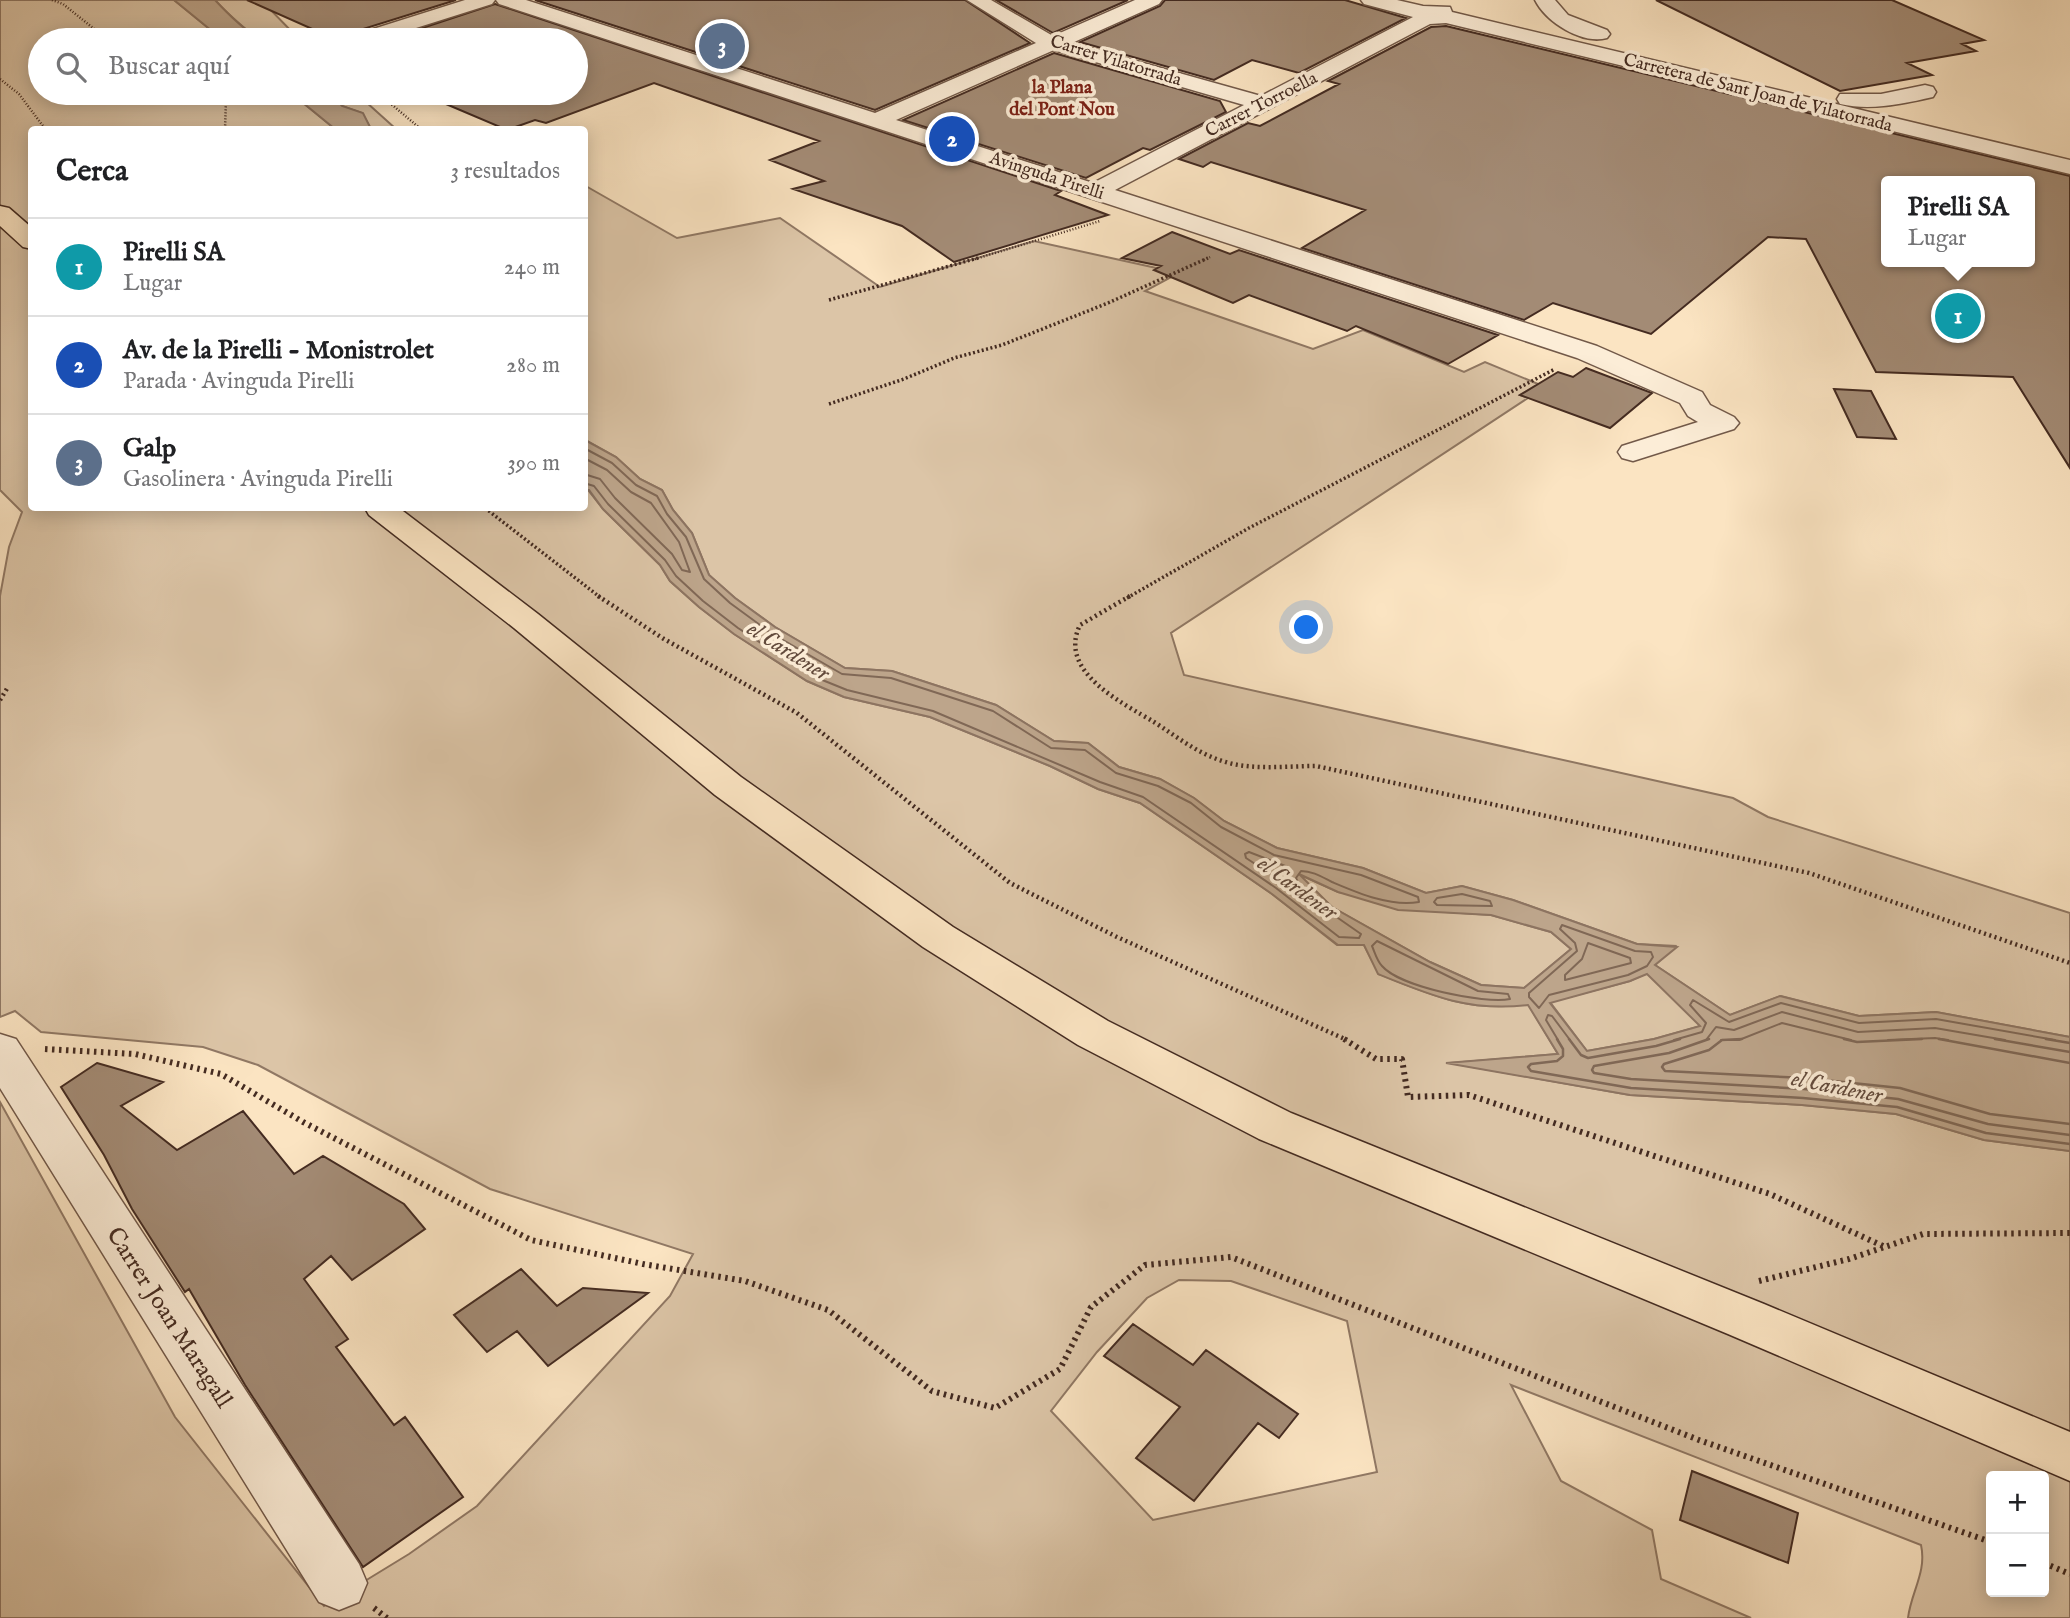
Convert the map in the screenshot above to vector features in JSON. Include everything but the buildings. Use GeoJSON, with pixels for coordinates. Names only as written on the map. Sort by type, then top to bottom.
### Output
{"type":"FeatureCollection","features":[{"type":"Feature","properties":{"kind":"main road"},"geometry":{"type":"LineString","coordinates":[[0,213],[28,238]]}},
{"type":"Feature","properties":{"kind":"main road"},"geometry":{"type":"LineString","coordinates":[[384,511],[526,621],[728,786],[938,937],[1093,1033],[1275,1126],[1746,1319],[2070,1457]]}},
{"type":"Feature","properties":{"kind":"street"},"geometry":{"type":"LineString","coordinates":[[396,28],[485,0]]}},
{"type":"Feature","properties":{"kind":"street","name":"Avinguda Pirelli"},"geometry":{"type":"LineString","coordinates":[[506,0],[1587,352],[1692,398],[1698,410],[1724,423],[1633,452]]}},
{"type":"Feature","properties":{"kind":"street","name":"Carrer Vilatorrada"},"geometry":{"type":"LineString","coordinates":[[978,0],[1050,43],[1262,103]]}},
{"type":"Feature","properties":{"kind":"street"},"geometry":{"type":"LineString","coordinates":[[877,120],[1152,0]]}},
{"type":"Feature","properties":{"kind":"street","name":"Carretera de Sant Joan de Vilatorrada"},"geometry":{"type":"LineString","coordinates":[[1371,0],[2070,167]]}},
{"type":"Feature","properties":{"kind":"street","name":"Carrer Torroella"},"geometry":{"type":"LineString","coordinates":[[1096,191],[1462,0]]}},
{"type":"Feature","properties":{"kind":"street"},"geometry":{"type":"LineString","coordinates":[[1545,0],[1553,14],[1567,23],[1692,61],[1858,101],[1881,101],[1925,92]]}},
{"type":"Feature","properties":{"kind":"street"},"geometry":{"type":"LineString","coordinates":[[1522,34],[1567,23]]}},
{"type":"Feature","properties":{"kind":"street","name":"Carrer Joan Maragall"},"geometry":{"type":"LineString","coordinates":[[18,1049],[339,1583]]}},
{"type":"Feature","properties":{"kind":"path"},"geometry":{"type":"LineString","coordinates":[[52,0],[63,4],[93,28]]}},
{"type":"Feature","properties":{"kind":"path"},"geometry":{"type":"LineString","coordinates":[[0,79],[19,94],[43,126]]}},
{"type":"Feature","properties":{"kind":"path"},"geometry":{"type":"LineString","coordinates":[[225,126],[226,105]]}},
{"type":"Feature","properties":{"kind":"path"},"geometry":{"type":"LineString","coordinates":[[392,105],[417,126]]}},
{"type":"Feature","properties":{"kind":"path"},"geometry":{"type":"LineString","coordinates":[[829,300],[1069,232],[1143,206]]}},
{"type":"Feature","properties":{"kind":"path"},"geometry":{"type":"LineString","coordinates":[[829,404],[904,379],[954,358],[1002,345],[1250,241]]}},
{"type":"Feature","properties":{"kind":"path"},"geometry":{"type":"LineString","coordinates":[[1587,352],[1248,528],[1080,625],[1074,637],[1075,649],[1085,668],[1110,698],[1153,722],[1175,740],[1227,762],[1239,765],[1316,766],[1809,873],[2070,963]]}},
{"type":"Feature","properties":{"kind":"path"},"geometry":{"type":"LineString","coordinates":[[489,511],[582,586],[664,639],[797,713],[1010,883],[1117,937],[1337,1034],[1376,1059],[1402,1059],[1408,1097],[1469,1095],[1770,1194],[1885,1247]]}},
{"type":"Feature","properties":{"kind":"path"},"geometry":{"type":"LineString","coordinates":[[0,700],[8,687]]}},
{"type":"Feature","properties":{"kind":"path"},"geometry":{"type":"LineString","coordinates":[[18,1049],[135,1054],[221,1074],[303,1122],[531,1240],[643,1264],[745,1281],[828,1310],[932,1391],[995,1408],[1059,1369],[1091,1307],[1145,1265],[1231,1258],[1699,1440],[1986,1540]]}},
{"type":"Feature","properties":{"kind":"path"},"geometry":{"type":"LineString","coordinates":[[1746,1319],[1755,1282],[1923,1234],[2070,1233]]}},
{"type":"Feature","properties":{"kind":"path"},"geometry":{"type":"LineString","coordinates":[[2049,1565],[2070,1574]]}},
{"type":"Feature","properties":{"kind":"shaded area"},"geometry":{"type":"Polygon","coordinates":[[[0,0],[174,0],[208,28],[28,28],[28,105],[306,105],[331,126],[28,126],[28,511],[588,511],[588,490],[603,509],[660,565],[670,581],[699,607],[734,634],[807,681],[844,697],[930,717],[1050,766],[1098,789],[1140,803],[1272,894],[1337,945],[1364,945],[1379,974],[1434,995],[1470,1004],[1528,1004],[1558,1054],[1450,1063],[1630,1095],[1802,1105],[1896,1114],[1984,1140],[2070,1151],[2070,1618],[1908,1618],[1922,1564],[1921,1545],[1511,1385],[1561,1481],[1652,1530],[1661,1579],[1751,1618],[0,1618],[0,1102],[175,1417],[324,1606],[409,1554],[477,1506],[670,1296],[693,1254],[490,1189],[258,1065],[203,1047],[41,1032],[15,1011],[0,1017],[0,596],[9,547],[22,512],[0,490],[0,0]],[[1179,1280],[1147,1298],[1097,1352],[1051,1411],[1153,1520],[1377,1472],[1347,1321],[1231,1281],[1179,1280]]]}},
{"type":"Feature","properties":{"kind":"shaded area"},"geometry":{"type":"Polygon","coordinates":[[[215,0],[261,0],[288,28],[244,28],[215,0]]]}},
{"type":"Feature","properties":{"kind":"shaded area"},"geometry":{"type":"Polygon","coordinates":[[[369,105],[393,126],[369,126],[362,113],[342,106],[369,105]]]}},
{"type":"Feature","properties":{"kind":"shaded area"},"geometry":{"type":"Polygon","coordinates":[[[588,187],[677,238],[780,218],[880,287],[1034,241],[1179,273],[1145,291],[1313,349],[1363,330],[1464,372],[1485,362],[1538,384],[1520,395],[1528,398],[1171,633],[1184,675],[1733,798],[1768,817],[2070,913],[2070,1037],[1936,1012],[1859,1016],[1781,996],[1730,1015],[1655,965],[1675,946],[1637,944],[1513,900],[1462,886],[1426,893],[1363,868],[1277,848],[1224,821],[1194,798],[1160,779],[1119,767],[1088,743],[1054,741],[996,705],[892,671],[845,668],[775,627],[709,575],[692,533],[673,510],[662,490],[640,479],[616,457],[588,442],[588,187]]]}},
{"type":"Feature","properties":{"kind":"shaded area"},"geometry":{"type":"Polygon","coordinates":[[[1296,873],[1338,892],[1446,912],[1491,915],[1551,932],[1571,949],[1524,988],[1481,985],[1430,962],[1332,907],[1296,873]]]}},
{"type":"Feature","properties":{"kind":"shaded area"},"geometry":{"type":"Polygon","coordinates":[[[1647,973],[1701,1026],[1654,1039],[1587,1051],[1550,1002],[1630,981],[1647,973]]]}},
{"type":"Feature","properties":{"kind":"water"},"geometry":{"type":"Polygon","coordinates":[[[174,0],[215,0],[244,28],[208,28],[174,0]]]}},
{"type":"Feature","properties":{"kind":"water"},"geometry":{"type":"Polygon","coordinates":[[[306,105],[341,105],[363,113],[370,126],[331,126],[306,105]]]}},
{"type":"Feature","properties":{"kind":"water","name":"el Cardener"},"geometry":{"type":"Polygon","coordinates":[[[588,442],[616,457],[640,479],[662,490],[673,510],[692,533],[709,575],[775,627],[845,668],[892,671],[996,705],[1054,741],[1088,743],[1119,767],[1160,779],[1194,798],[1224,821],[1277,848],[1363,868],[1426,893],[1462,886],[1513,900],[1637,944],[1677,947],[1655,965],[1730,1015],[1780,996],[1859,1016],[1936,1012],[2070,1037],[2070,1151],[1984,1140],[1896,1114],[1802,1105],[1630,1095],[1446,1063],[1558,1054],[1528,1005],[1507,1007],[1469,1004],[1434,995],[1378,974],[1364,945],[1338,945],[1272,894],[1140,803],[1098,789],[1050,766],[930,717],[844,697],[807,681],[734,634],[699,607],[670,581],[660,565],[603,509],[589,490],[588,442]],[[1299,874],[1332,907],[1430,962],[1481,985],[1524,988],[1571,949],[1551,932],[1491,915],[1398,910],[1338,892],[1299,874]],[[1647,974],[1550,1003],[1587,1051],[1654,1039],[1700,1026],[1647,974]]]}},
{"type":"Feature","properties":{"kind":"place","name":"Galp"},"geometry":{"type":"Point","coordinates":[722,46]}},
{"type":"Feature","properties":{"kind":"place","name":"Av. de la Pirelli - Monistrolet"},"geometry":{"type":"Point","coordinates":[952,139]}},
{"type":"Feature","properties":{"kind":"place","name":"Pirelli SA"},"geometry":{"type":"Point","coordinates":[1958,316]}},
{"type":"Feature","properties":{"kind":"district","name":"la Plana del Pont Nou"},"geometry":{"type":"Point","coordinates":[1062,97]}}]}
